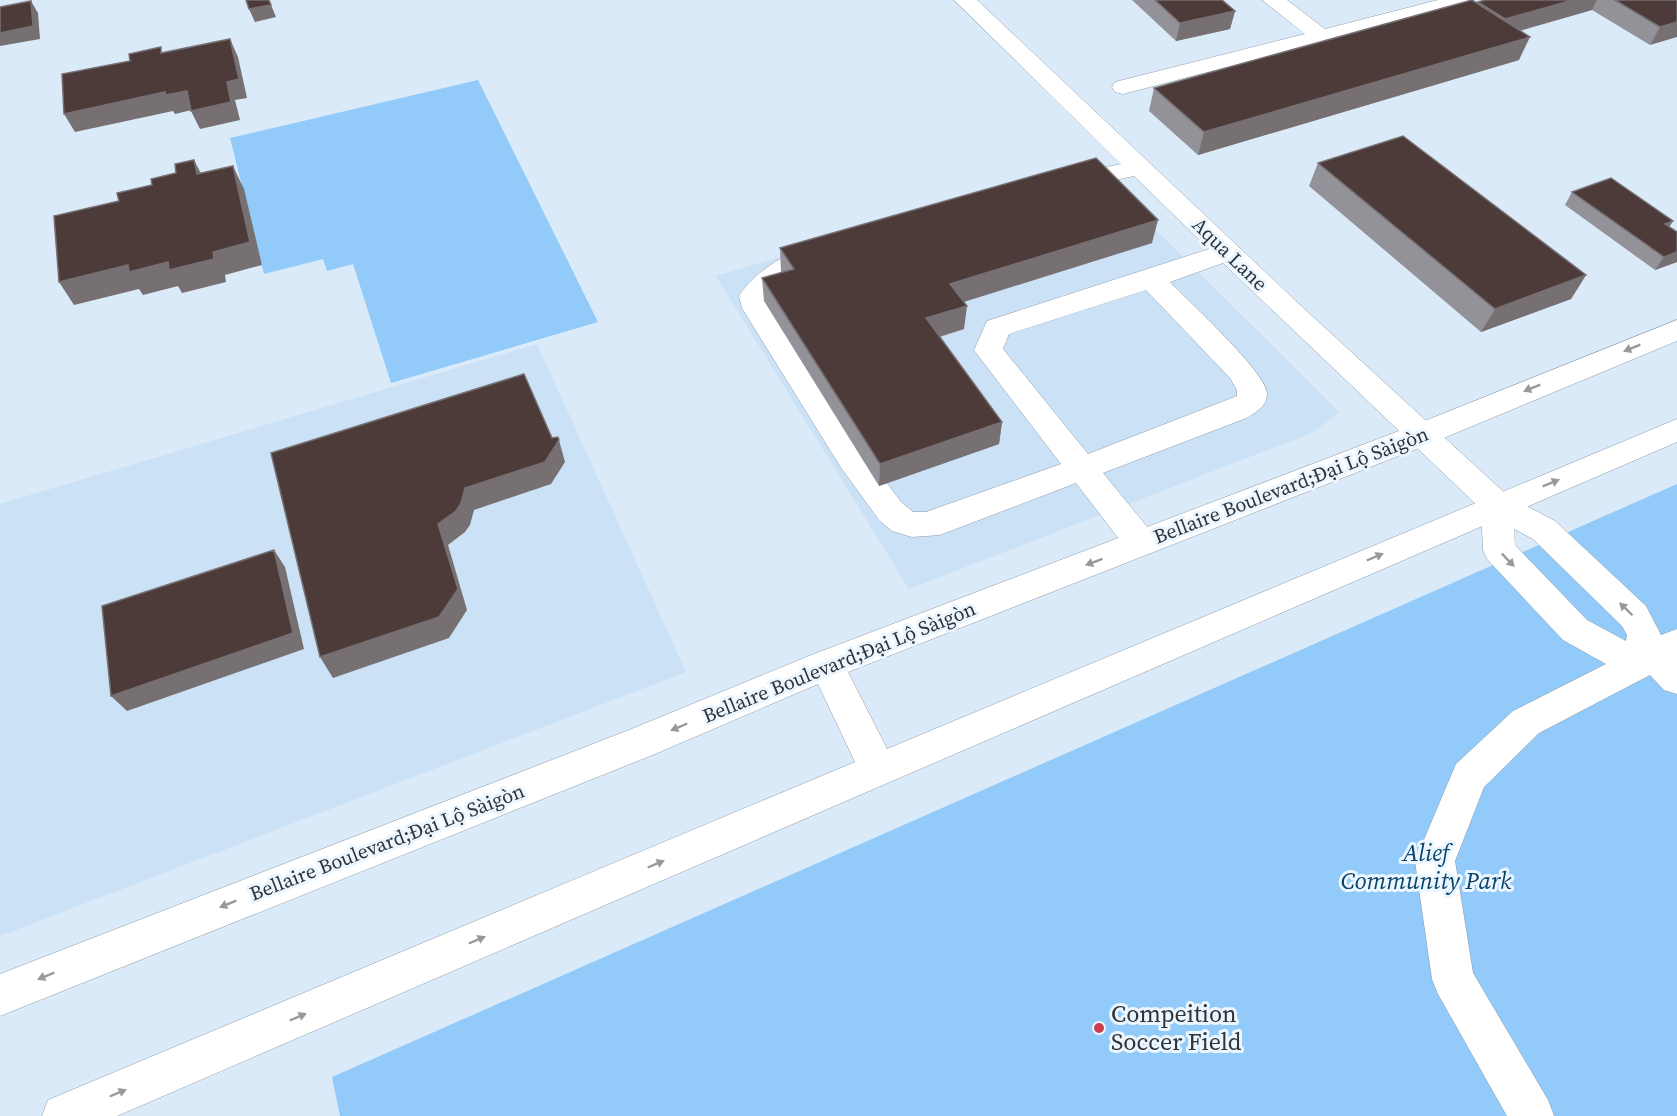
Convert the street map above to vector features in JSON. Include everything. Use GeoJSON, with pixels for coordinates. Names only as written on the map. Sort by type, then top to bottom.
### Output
{"type":"FeatureCollection","features":[{"type":"Feature","properties":{"kind":"main road","name":"Aqua Lane"},"geometry":{"type":"LineString","coordinates":[[965,0],[1227,252],[1497,505],[1544,530],[1634,616],[1662,660]]}},
{"type":"Feature","properties":{"kind":"main road"},"geometry":{"type":"LineString","coordinates":[[1273,0],[1324,38]]}},
{"type":"Feature","properties":{"kind":"main road"},"geometry":{"type":"LineString","coordinates":[[1123,87],[1324,38],[1463,0]]}},
{"type":"Feature","properties":{"kind":"main road"},"geometry":{"type":"LineString","coordinates":[[1045,189],[1140,168]]}},
{"type":"Feature","properties":{"kind":"main road"},"geometry":{"type":"LineString","coordinates":[[844,248],[790,264],[759,286],[753,296],[760,316],[876,494],[903,522],[920,525],[939,522],[1238,409],[1251,401],[1252,390],[1240,371],[1151,279]]}},
{"type":"Feature","properties":{"kind":"main road"},"geometry":{"type":"LineString","coordinates":[[1141,543],[988,351],[997,328],[1227,252]]}},
{"type":"Feature","properties":{"kind":"main road","name":"Bellaire Boulevard;Đại Lộ Sàigòn"},"geometry":{"type":"LineString","coordinates":[[0,995],[642,742],[826,665],[1423,434],[1677,330]]}},
{"type":"Feature","properties":{"kind":"main road"},"geometry":{"type":"LineString","coordinates":[[64,1116],[1677,430]]}},
{"type":"Feature","properties":{"kind":"main road"},"geometry":{"type":"LineString","coordinates":[[1497,505],[1498,550],[1575,630],[1609,650],[1662,660]]}},
{"type":"Feature","properties":{"kind":"main road"},"geometry":{"type":"LineString","coordinates":[[1532,1116],[1453,979],[1435,861],[1469,776],[1526,722],[1662,660]]}},
{"type":"Feature","properties":{"kind":"main road"},"geometry":{"type":"LineString","coordinates":[[826,665],[878,769]]}},
{"type":"Feature","properties":{"kind":"shaded area"},"geometry":{"type":"Polygon","coordinates":[[[1091,165],[1339,412],[1314,432],[909,589],[716,276],[1091,165]]]}},
{"type":"Feature","properties":{"kind":"shaded area"},"geometry":{"type":"Polygon","coordinates":[[[537,344],[686,672],[0,936],[0,504],[537,344]]]}},
{"type":"Feature","properties":{"kind":"green space"},"geometry":{"type":"Polygon","coordinates":[[[478,80],[598,322],[391,383],[353,264],[327,271],[323,259],[264,274],[230,138],[478,80]]]}},
{"type":"Feature","properties":{"kind":"green space","name":"Alief Community Park"},"geometry":{"type":"Polygon","coordinates":[[[1677,484],[1677,1116],[340,1116],[332,1077],[1677,484]]]}},
{"type":"Feature","properties":{"kind":"building"},"geometry":{"type":"Polygon","coordinates":[[[246,0],[269,0],[271,5],[249,9],[246,0]]]}},
{"type":"Feature","properties":{"kind":"building"},"geometry":{"type":"Polygon","coordinates":[[[1155,0],[1222,0],[1235,11],[1180,23],[1155,0]]]}},
{"type":"Feature","properties":{"kind":"building"},"geometry":{"type":"Polygon","coordinates":[[[1472,0],[1530,37],[1204,132],[1154,88],[1472,0]]]}},
{"type":"Feature","properties":{"kind":"building"},"geometry":{"type":"Polygon","coordinates":[[[1485,0],[1573,0],[1505,19],[1478,2],[1485,0]]]}},
{"type":"Feature","properties":{"kind":"building"},"geometry":{"type":"Polygon","coordinates":[[[1615,0],[1677,0],[1677,22],[1660,27],[1615,0]]]}},
{"type":"Feature","properties":{"kind":"building"},"geometry":{"type":"Polygon","coordinates":[[[31,1],[33,26],[0,33],[0,7],[31,1]]]}},
{"type":"Feature","properties":{"kind":"building"},"geometry":{"type":"Polygon","coordinates":[[[230,39],[239,79],[227,82],[231,102],[191,111],[187,91],[166,95],[165,92],[64,114],[62,74],[130,61],[129,54],[161,47],[161,53],[230,39]]]}},
{"type":"Feature","properties":{"kind":"building"},"geometry":{"type":"Polygon","coordinates":[[[1403,136],[1586,275],[1495,309],[1318,163],[1403,136]]]}},
{"type":"Feature","properties":{"kind":"building"},"geometry":{"type":"Polygon","coordinates":[[[1096,158],[1158,220],[950,284],[967,306],[926,318],[1002,422],[880,464],[762,278],[794,269],[780,248],[1096,158]]]}},
{"type":"Feature","properties":{"kind":"building"},"geometry":{"type":"Polygon","coordinates":[[[194,160],[197,174],[233,166],[250,242],[213,252],[214,259],[169,270],[168,262],[129,272],[128,265],[59,282],[54,216],[119,201],[117,193],[152,185],[151,179],[176,173],[175,164],[194,160]]]}},
{"type":"Feature","properties":{"kind":"building"},"geometry":{"type":"Polygon","coordinates":[[[1611,178],[1673,221],[1665,224],[1677,232],[1677,252],[1664,257],[1572,192],[1611,178]]]}},
{"type":"Feature","properties":{"kind":"building"},"geometry":{"type":"Polygon","coordinates":[[[524,374],[552,438],[558,437],[559,440],[545,462],[465,488],[456,511],[438,524],[458,589],[439,617],[320,657],[271,453],[524,374]]]}},
{"type":"Feature","properties":{"kind":"building"},"geometry":{"type":"Polygon","coordinates":[[[274,550],[293,633],[111,696],[102,606],[274,550]]]}},
{"type":"Feature","properties":{"kind":"place","name":"Compeition Soccer Field"},"geometry":{"type":"Point","coordinates":[1099,1028]}}]}
